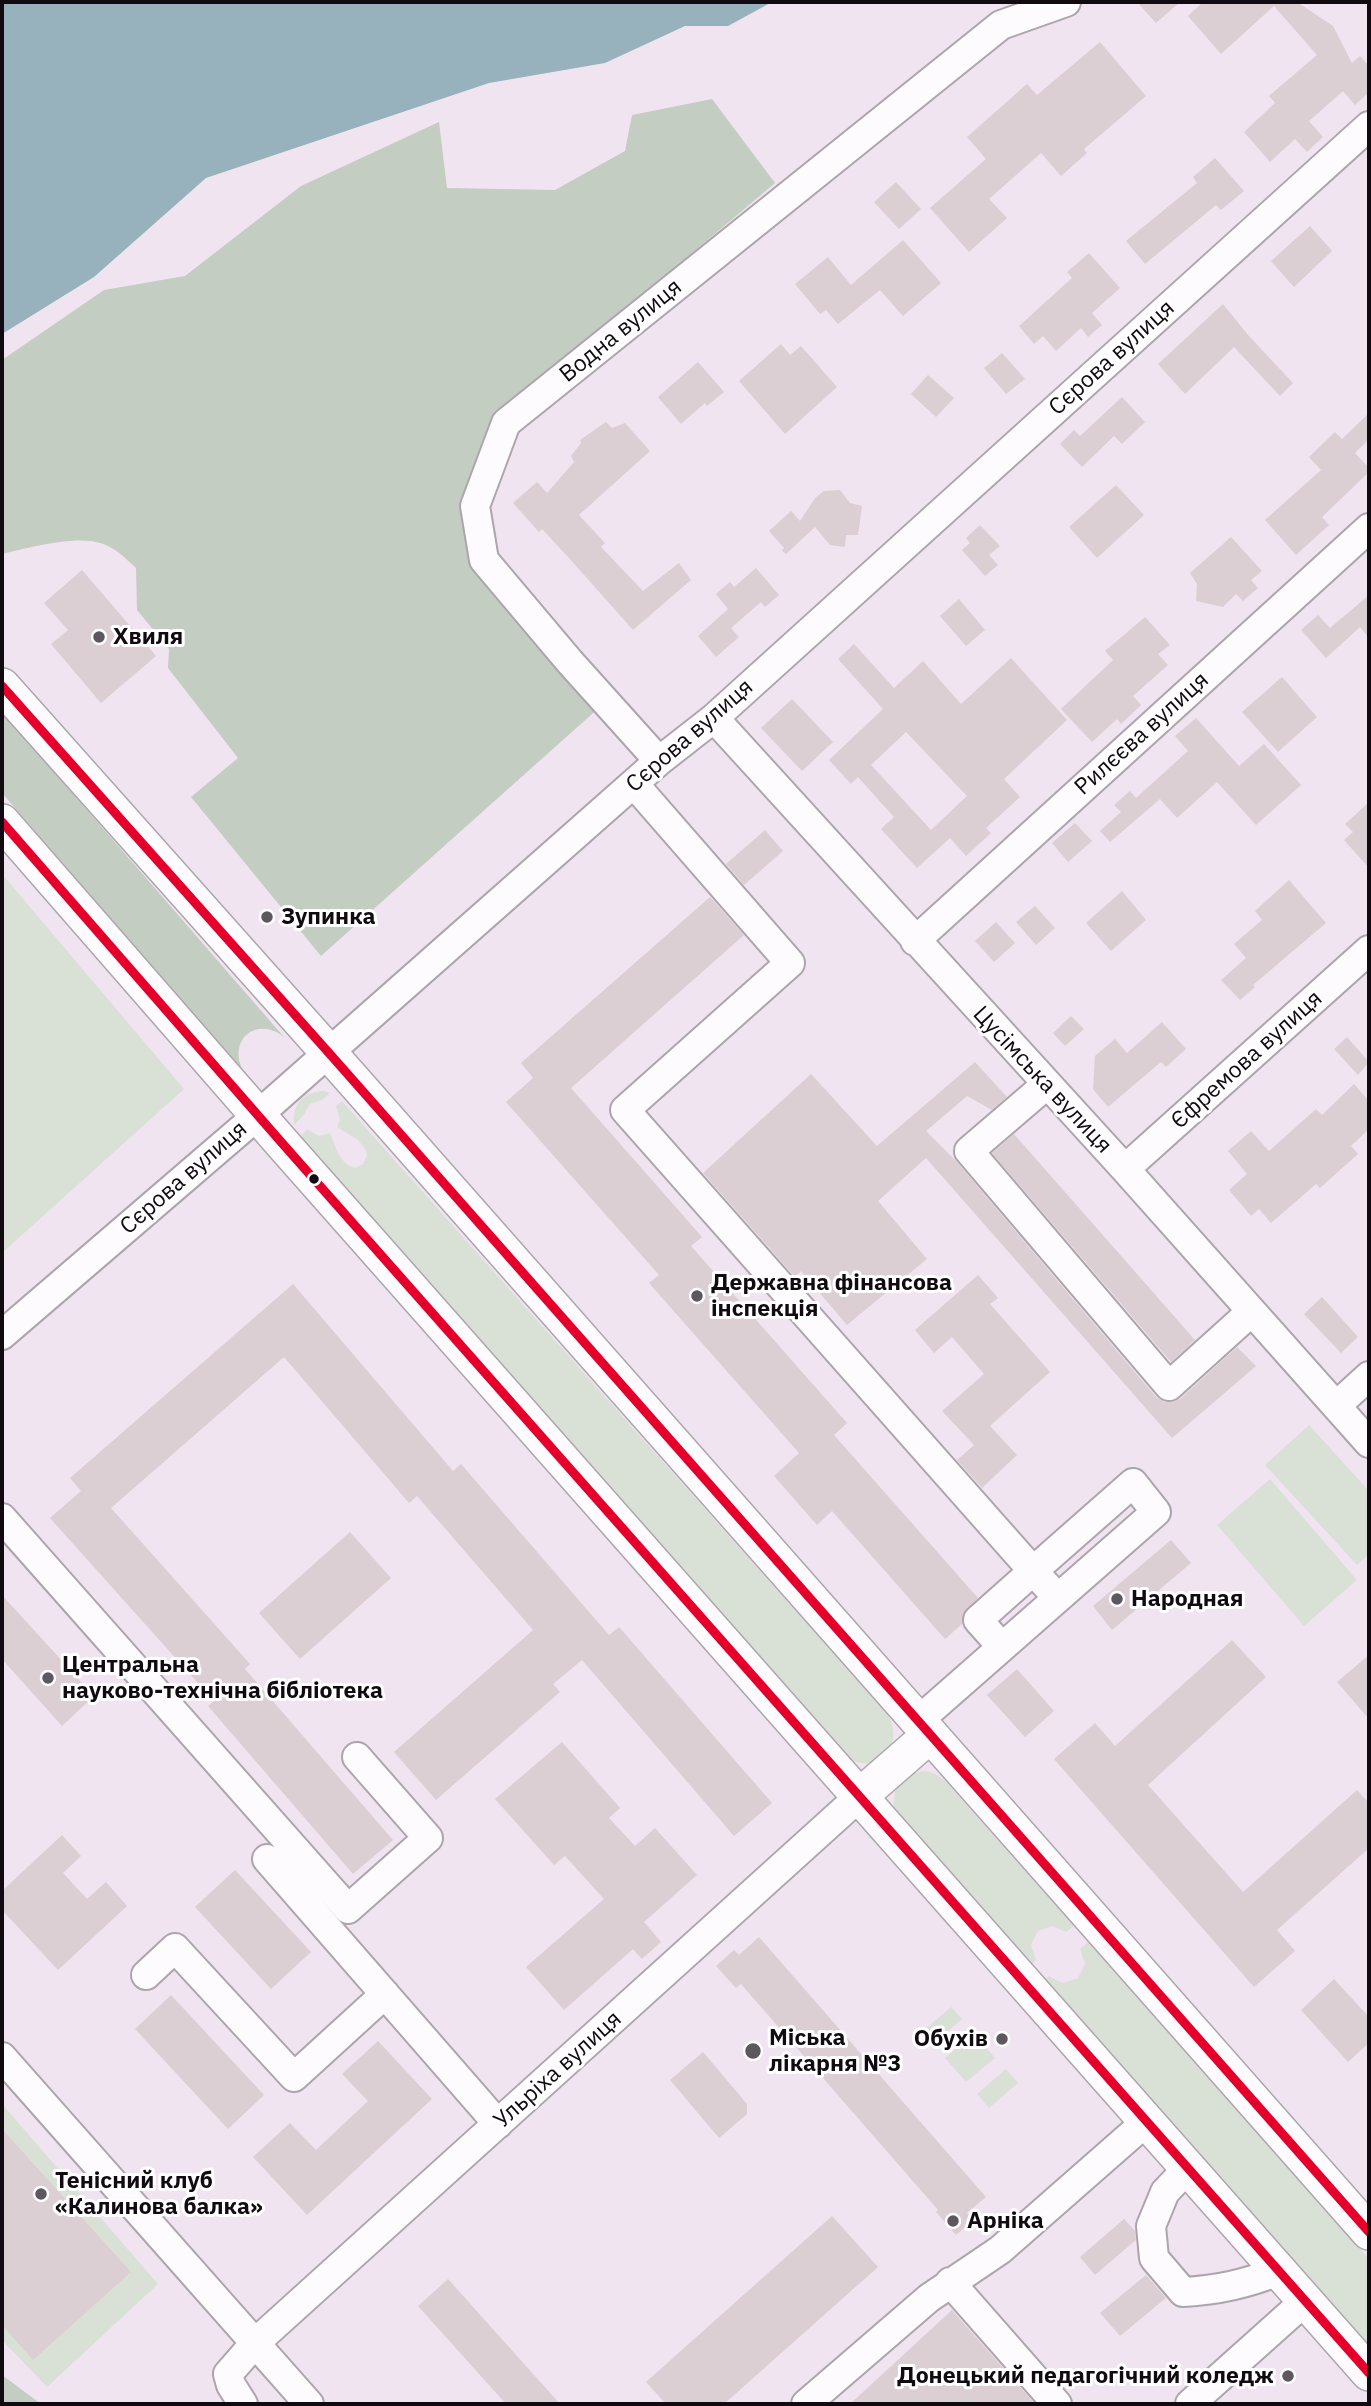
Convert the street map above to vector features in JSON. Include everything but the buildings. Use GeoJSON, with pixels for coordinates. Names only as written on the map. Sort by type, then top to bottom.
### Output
{"type":"FeatureCollection","features":[{"type":"Feature","properties":{"kind":"main road"},"geometry":{"type":"LineString","coordinates":[[2,686],[1369,2232]]}},
{"type":"Feature","properties":{"kind":"main road"},"geometry":{"type":"LineString","coordinates":[[2,822],[1369,2373]]}},
{"type":"Feature","properties":{"kind":"main road"},"geometry":{"type":"LineString","coordinates":[[860,1796],[924,1728]]}},
{"type":"Feature","properties":{"kind":"street","name":"Водна вулиця"},"geometry":{"type":"LineString","coordinates":[[659,761],[570,662],[484,560],[475,506],[506,423],[1000,25],[1066,2]]}},
{"type":"Feature","properties":{"kind":"street","name":"Сєрова вулиця"},"geometry":{"type":"LineString","coordinates":[[2,1335],[329,1053],[659,761],[713,718],[1369,126]]}},
{"type":"Feature","properties":{"kind":"street","name":"Рилєєва вулиця"},"geometry":{"type":"LineString","coordinates":[[915,941],[1369,527]]}},
{"type":"Feature","properties":{"kind":"street","name":"Цусімська вулиця"},"geometry":{"type":"LineString","coordinates":[[713,718],[1125,1170],[1369,1443]]}},
{"type":"Feature","properties":{"kind":"street"},"geometry":{"type":"LineString","coordinates":[[634,784],[790,963],[625,1110],[1058,1598]]}},
{"type":"Feature","properties":{"kind":"street","name":"Єфремова вулиця"},"geometry":{"type":"LineString","coordinates":[[1125,1170],[1369,950]]}},
{"type":"Feature","properties":{"kind":"street"},"geometry":{"type":"LineString","coordinates":[[1046,1085],[969,1151],[1169,1386],[1251,1312]]}},
{"type":"Feature","properties":{"kind":"street"},"geometry":{"type":"LineString","coordinates":[[1336,1406],[1369,1376]]}},
{"type":"Feature","properties":{"kind":"street"},"geometry":{"type":"LineString","coordinates":[[924,1728],[1002,1647],[1156,1512],[1133,1483],[978,1620],[1002,1647]]}},
{"type":"Feature","properties":{"kind":"street"},"geometry":{"type":"LineString","coordinates":[[2,1518],[348,1909],[428,1838],[357,1756]]}},
{"type":"Feature","properties":{"kind":"street","name":"Ульріха вулиця"},"geometry":{"type":"LineString","coordinates":[[243,2404],[231,2385],[228,2374],[255,2343],[860,1796]]}},
{"type":"Feature","properties":{"kind":"street"},"geometry":{"type":"LineString","coordinates":[[267,1859],[498,2123]]}},
{"type":"Feature","properties":{"kind":"street"},"geometry":{"type":"LineString","coordinates":[[146,1975],[175,1948],[294,2077],[385,1994]]}},
{"type":"Feature","properties":{"kind":"street"},"geometry":{"type":"LineString","coordinates":[[2,2057],[309,2404]]}},
{"type":"Feature","properties":{"kind":"street"},"geometry":{"type":"LineString","coordinates":[[806,2404],[929,2298],[1000,2250],[1147,2121]]}},
{"type":"Feature","properties":{"kind":"street"},"geometry":{"type":"LineString","coordinates":[[1188,2168],[1166,2192],[1151,2226],[1154,2258],[1183,2292],[1216,2290],[1246,2284],[1279,2271]]}},
{"type":"Feature","properties":{"kind":"street"},"geometry":{"type":"LineString","coordinates":[[950,2282],[1057,2404]]}},
{"type":"Feature","properties":{"kind":"street"},"geometry":{"type":"LineString","coordinates":[[1190,2404],[1305,2301]]}},
{"type":"Feature","properties":{"kind":"shaded area"},"geometry":{"type":"Polygon","coordinates":[[[712,99],[775,183],[496,419],[475,561],[601,706],[321,956],[191,797],[238,758],[168,668],[169,649],[137,610],[136,568],[110,547],[90,541],[51,543],[2,554],[2,360],[104,290],[185,276],[301,186],[439,122],[447,188],[555,190],[625,151],[632,115],[712,99]]]}},
{"type":"Feature","properties":{"kind":"shaded area"},"geometry":{"type":"Polygon","coordinates":[[[2,712],[284,1037],[263,1029],[254,1030],[247,1035],[239,1050],[239,1061],[244,1072],[2,793],[2,712]]]}},
{"type":"Feature","properties":{"kind":"shaded area"},"geometry":{"type":"Polygon","coordinates":[[[2,874],[184,1089],[2,1253],[2,874]]]}},
{"type":"Feature","properties":{"kind":"shaded area"},"geometry":{"type":"Polygon","coordinates":[[[324,1091],[330,1093],[322,1100],[310,1104],[294,1125],[295,1111],[300,1100],[310,1094],[324,1091]]]}},
{"type":"Feature","properties":{"kind":"shaded area"},"geometry":{"type":"Polygon","coordinates":[[[342,1101],[888,1715],[893,1727],[893,1739],[890,1749],[883,1757],[875,1762],[865,1763],[853,1761],[842,1754],[300,1137],[307,1129],[319,1136],[330,1133],[345,1162],[355,1168],[363,1164],[366,1150],[358,1140],[337,1127],[340,1120],[336,1106],[342,1101]]]}},
{"type":"Feature","properties":{"kind":"shaded area"},"geometry":{"type":"Polygon","coordinates":[[[1309,1425],[1369,1491],[1369,1554],[1357,1565],[1265,1465],[1309,1425]]]}},
{"type":"Feature","properties":{"kind":"shaded area"},"geometry":{"type":"Polygon","coordinates":[[[1270,1479],[1357,1580],[1304,1626],[1217,1525],[1270,1479]]]}},
{"type":"Feature","properties":{"kind":"shaded area"},"geometry":{"type":"Polygon","coordinates":[[[926,1771],[945,1781],[1074,1926],[1066,1932],[1052,1926],[1038,1931],[1031,1945],[1036,1960],[1029,1967],[894,1810],[895,1794],[900,1782],[910,1774],[926,1771]]]}},
{"type":"Feature","properties":{"kind":"shaded area"},"geometry":{"type":"Polygon","coordinates":[[[1088,1942],[1369,2259],[1369,2352],[1042,1982],[1049,1976],[1063,1983],[1078,1978],[1085,1964],[1080,1949],[1088,1942]]]}},
{"type":"Feature","properties":{"kind":"shaded area"},"geometry":{"type":"Polygon","coordinates":[[[951,2007],[962,2019],[933,2044],[922,2032],[951,2007]]]}},
{"type":"Feature","properties":{"kind":"shaded area"},"geometry":{"type":"Polygon","coordinates":[[[974,2033],[995,2058],[966,2082],[945,2058],[974,2033]]]}},
{"type":"Feature","properties":{"kind":"shaded area"},"geometry":{"type":"Polygon","coordinates":[[[1006,2069],[1018,2083],[989,2108],[977,2094],[1006,2069]]]}},
{"type":"Feature","properties":{"kind":"shaded area","name":"Тенісний клуб «Калинова балка»"},"geometry":{"type":"Polygon","coordinates":[[[2,2104],[158,2284],[47,2387],[2,2340],[2,2104]]]}},
{"type":"Feature","properties":{"kind":"shaded area"},"geometry":{"type":"Polygon","coordinates":[[[2,2375],[41,2404],[2,2404],[2,2375]]]}},
{"type":"Feature","properties":{"kind":"water"},"geometry":{"type":"Polygon","coordinates":[[[2,2],[772,2],[728,26],[685,26],[605,63],[489,83],[206,178],[94,277],[2,334],[2,2]]]}},
{"type":"Feature","properties":{"kind":"transit line"},"geometry":{"type":"LineString","coordinates":[[2,686],[1369,2232]]}},
{"type":"Feature","properties":{"kind":"transit line"},"geometry":{"type":"LineString","coordinates":[[2,822],[282,1143],[1369,2373]]}},
{"type":"Feature","properties":{"kind":"place","name":"Хвиля"},"geometry":{"type":"Point","coordinates":[99,637]}},
{"type":"Feature","properties":{"kind":"place","name":"Зупинка"},"geometry":{"type":"Point","coordinates":[267,917]}},
{"type":"Feature","properties":{"kind":"place","name":"Державна фінансова інспекція"},"geometry":{"type":"Point","coordinates":[697,1296]}},
{"type":"Feature","properties":{"kind":"place","name":"Народная"},"geometry":{"type":"Point","coordinates":[1117,1599]}},
{"type":"Feature","properties":{"kind":"place","name":"Центральна науково-технічна бібліотека"},"geometry":{"type":"Point","coordinates":[48,1678]}},
{"type":"Feature","properties":{"kind":"place","name":"Обухів"},"geometry":{"type":"Point","coordinates":[1002,2039]}},
{"type":"Feature","properties":{"kind":"place","name":"Міська лікарня №3"},"geometry":{"type":"Point","coordinates":[753,2051]}},
{"type":"Feature","properties":{"kind":"place","name":"Тенісний клуб «Калинова балка»"},"geometry":{"type":"Point","coordinates":[41,2194]}},
{"type":"Feature","properties":{"kind":"place","name":"Арніка"},"geometry":{"type":"Point","coordinates":[953,2221]}},
{"type":"Feature","properties":{"kind":"place","name":"Донецький педагогічний коледж"},"geometry":{"type":"Point","coordinates":[1288,2376]}}]}
